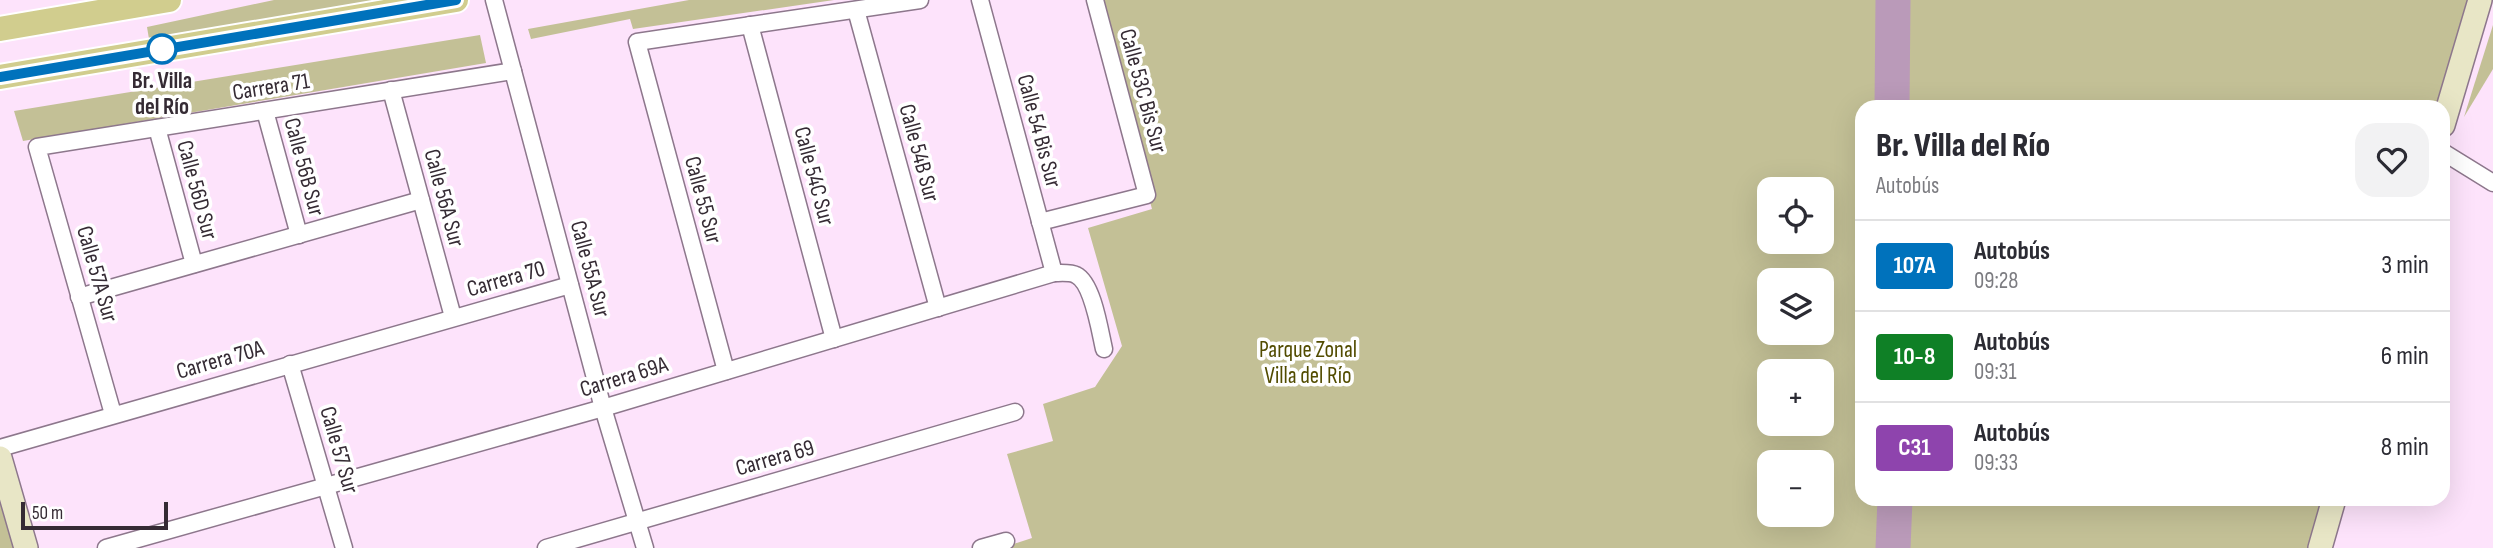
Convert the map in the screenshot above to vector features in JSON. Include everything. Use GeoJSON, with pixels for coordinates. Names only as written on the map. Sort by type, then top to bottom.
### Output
{"type":"FeatureCollection","features":[{"type":"Feature","properties":{"kind":"main road"},"geometry":{"type":"LineString","coordinates":[[0,29],[169,0]]}},
{"type":"Feature","properties":{"kind":"main road"},"geometry":{"type":"LineString","coordinates":[[0,77],[456,0]]}},
{"type":"Feature","properties":{"kind":"street","name":"Calle 55A Sur"},"geometry":{"type":"LineString","coordinates":[[494,0],[603,408],[645,548]]}},
{"type":"Feature","properties":{"kind":"street"},"geometry":{"type":"LineString","coordinates":[[750,25],[920,0]]}},
{"type":"Feature","properties":{"kind":"street","name":"Calle 54 Bis Sur"},"geometry":{"type":"LineString","coordinates":[[980,0],[1054,273]]}},
{"type":"Feature","properties":{"kind":"street","name":"Calle 53C Bis Sur"},"geometry":{"type":"LineString","coordinates":[[1040,222],[1147,195],[1095,0]]}},
{"type":"Feature","properties":{"kind":"street"},"geometry":{"type":"LineString","coordinates":[[2450,101],[2480,0]]}},
{"type":"Feature","properties":{"kind":"street","name":"Calle 54B Sur"},"geometry":{"type":"LineString","coordinates":[[856,10],[938,308]]}},
{"type":"Feature","properties":{"kind":"street","name":"Calle 55 Sur"},"geometry":{"type":"LineString","coordinates":[[726,371],[637,42],[750,25]]}},
{"type":"Feature","properties":{"kind":"street","name":"Calle 54C Sur"},"geometry":{"type":"LineString","coordinates":[[750,25],[834,339]]}},
{"type":"Feature","properties":{"kind":"street","name":"Carrera 71"},"geometry":{"type":"LineString","coordinates":[[37,147],[513,71]]}},
{"type":"Feature","properties":{"kind":"street","name":"Calle 56A Sur"},"geometry":{"type":"LineString","coordinates":[[391,90],[453,317]]}},
{"type":"Feature","properties":{"kind":"street","name":"Calle 56B Sur"},"geometry":{"type":"LineString","coordinates":[[265,111],[299,235]]}},
{"type":"Feature","properties":{"kind":"street","name":"Calle 56D Sur"},"geometry":{"type":"LineString","coordinates":[[157,128],[194,264]]}},
{"type":"Feature","properties":{"kind":"street","name":"Calle 57A Sur"},"geometry":{"type":"LineString","coordinates":[[37,147],[113,414]]}},
{"type":"Feature","properties":{"kind":"street"},"geometry":{"type":"LineString","coordinates":[[2450,156],[2493,183]]}},
{"type":"Feature","properties":{"kind":"street"},"geometry":{"type":"LineString","coordinates":[[79,297],[421,200]]}},
{"type":"Feature","properties":{"kind":"street"},"geometry":{"type":"LineString","coordinates":[[1054,273],[1075,274],[1084,281],[1092,300],[1104,349]]}},
{"type":"Feature","properties":{"kind":"street","name":"Carrera 69A"},"geometry":{"type":"LineString","coordinates":[[106,548],[603,408],[1054,273]]}},
{"type":"Feature","properties":{"kind":"street","name":"Carrera 70"},"geometry":{"type":"LineString","coordinates":[[453,317],[570,285]]}},
{"type":"Feature","properties":{"kind":"street","name":"Carrera 70A"},"geometry":{"type":"LineString","coordinates":[[0,448],[453,317]]}},
{"type":"Feature","properties":{"kind":"street","name":"Calle 57 Sur"},"geometry":{"type":"LineString","coordinates":[[290,364],[344,548]]}},
{"type":"Feature","properties":{"kind":"street","name":"Carrera 69"},"geometry":{"type":"LineString","coordinates":[[546,548],[1015,412]]}},
{"type":"Feature","properties":{"kind":"street"},"geometry":{"type":"LineString","coordinates":[[0,458],[26,548]]}},
{"type":"Feature","properties":{"kind":"street"},"geometry":{"type":"LineString","coordinates":[[2320,548],[2332,506]]}},
{"type":"Feature","properties":{"kind":"street"},"geometry":{"type":"LineString","coordinates":[[981,548],[1006,541]]}},
{"type":"Feature","properties":{"kind":"green space"},"geometry":{"type":"Polygon","coordinates":[[[274,0],[381,0],[149,39],[147,27],[274,0]]]}},
{"type":"Feature","properties":{"kind":"green space"},"geometry":{"type":"Polygon","coordinates":[[[689,0],[834,0],[633,29],[630,19],[531,39],[528,29],[689,0]]]}},
{"type":"Feature","properties":{"kind":"green space","name":"Parque Zonal Villa del Río"},"geometry":{"type":"Polygon","coordinates":[[[1095,0],[2469,0],[2440,100],[1855,100],[1855,506],[2324,506],[2312,548],[1001,548],[1032,538],[1007,454],[1053,441],[1043,404],[1095,387],[1122,346],[1088,228],[1152,209],[1095,0]]]}},
{"type":"Feature","properties":{"kind":"green space"},"geometry":{"type":"Polygon","coordinates":[[[2493,25],[2493,69],[2464,117],[2493,25]]]}},
{"type":"Feature","properties":{"kind":"green space"},"geometry":{"type":"Polygon","coordinates":[[[480,35],[486,63],[23,141],[14,111],[480,35]]]}},
{"type":"Feature","properties":{"kind":"green space"},"geometry":{"type":"Polygon","coordinates":[[[0,495],[15,548],[0,548],[0,495]]]}},
{"type":"Feature","properties":{"kind":"waterway"},"geometry":{"type":"LineString","coordinates":[[1892,100],[1893,0]]}},
{"type":"Feature","properties":{"kind":"waterway"},"geometry":{"type":"LineString","coordinates":[[1893,548],[1895,506]]}},
{"type":"Feature","properties":{"kind":"bus line","name":"107A"},"geometry":{"type":"LineString","coordinates":[[0,77],[456,0]]}},
{"type":"Feature","properties":{"kind":"place","name":"Br. Villa del Río"},"geometry":{"type":"Point","coordinates":[162,49]}}]}
